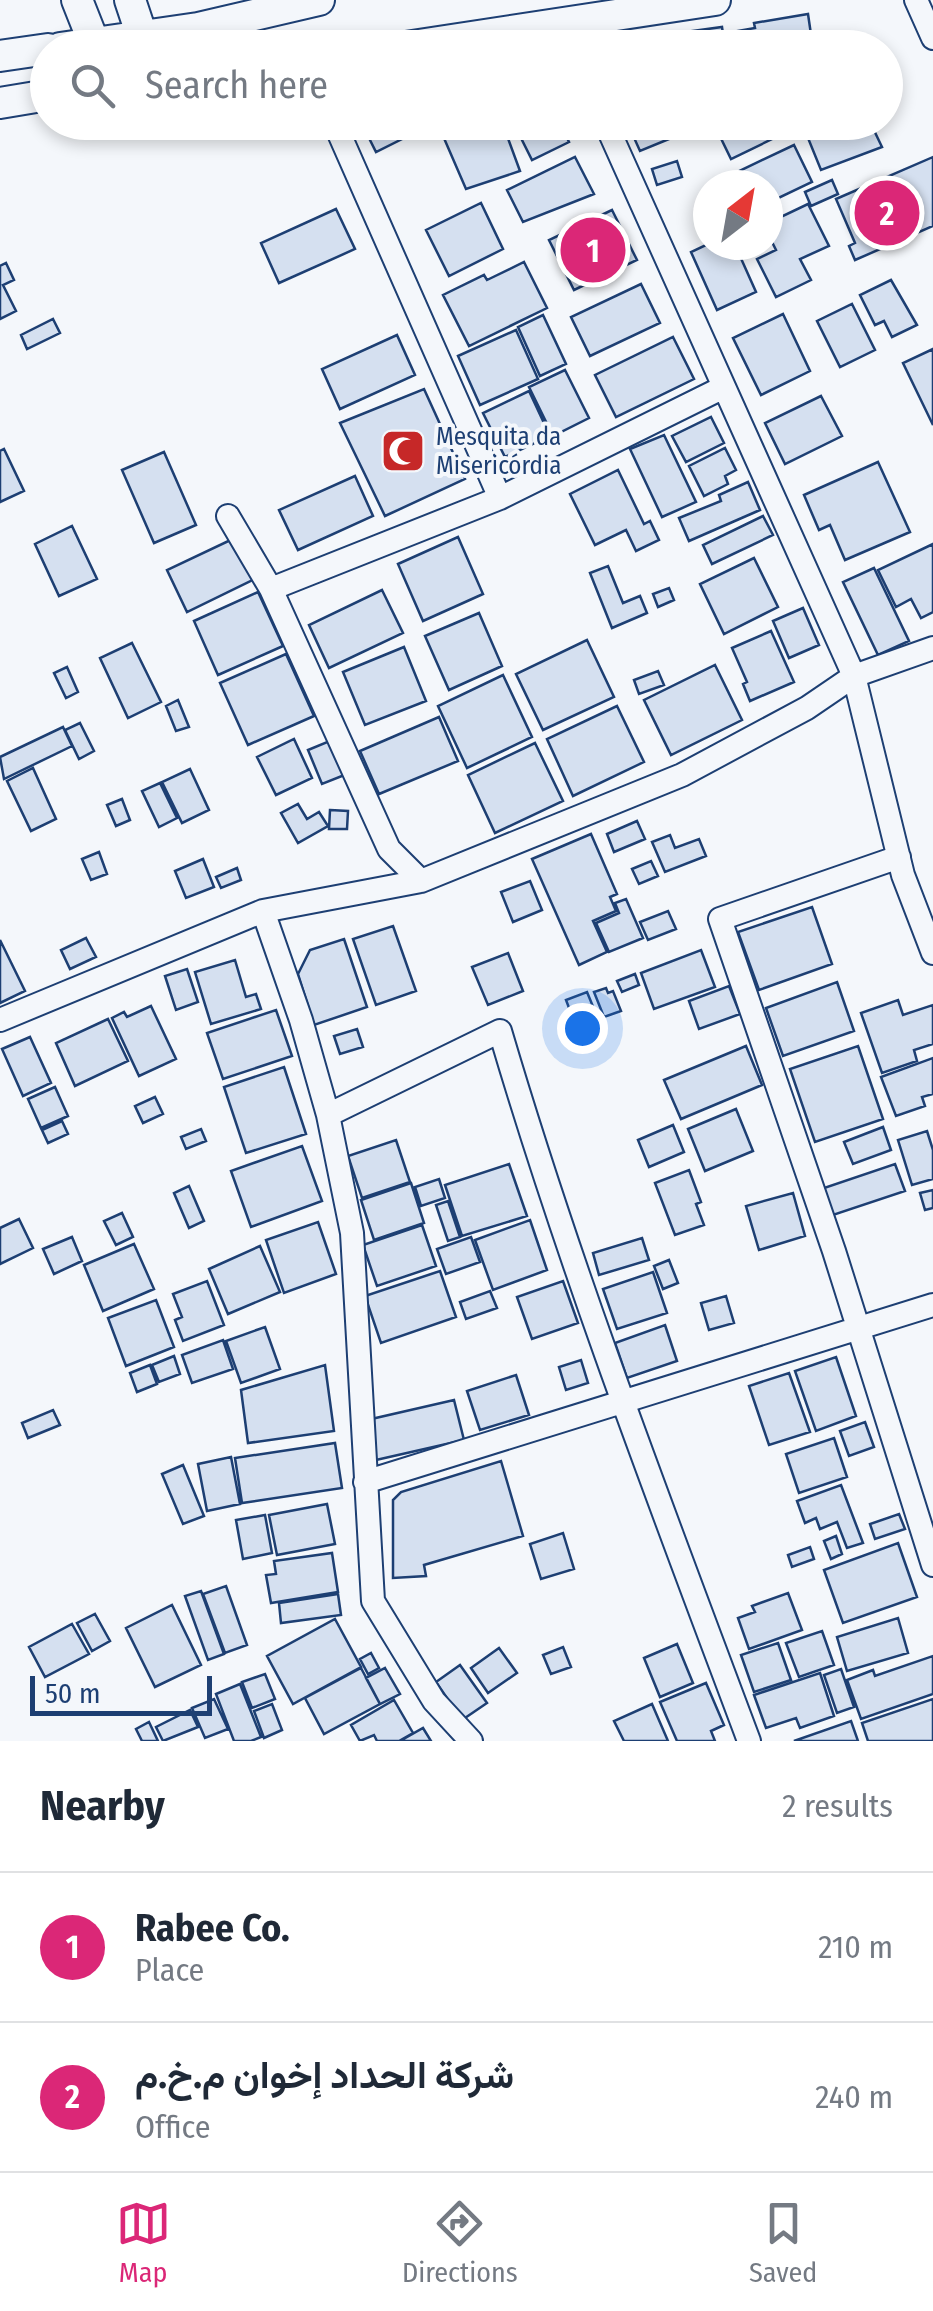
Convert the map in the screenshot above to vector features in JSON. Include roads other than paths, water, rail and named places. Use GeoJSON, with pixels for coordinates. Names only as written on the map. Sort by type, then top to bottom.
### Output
{"type":"FeatureCollection","features":[{"type":"Feature","properties":{"kind":"main road"},"geometry":{"type":"LineString","coordinates":[[78,0],[89,30]]}},
{"type":"Feature","properties":{"kind":"main road"},"geometry":{"type":"LineString","coordinates":[[130,0],[141,30]]}},
{"type":"Feature","properties":{"kind":"main road"},"geometry":{"type":"LineString","coordinates":[[190,30],[319,0]]}},
{"type":"Feature","properties":{"kind":"main road"},"geometry":{"type":"LineString","coordinates":[[587,30],[715,0]]}},
{"type":"Feature","properties":{"kind":"main road"},"geometry":{"type":"LineString","coordinates":[[0,56],[30,52]]}},
{"type":"Feature","properties":{"kind":"main road"},"geometry":{"type":"LineString","coordinates":[[0,103],[30,98]]}},
{"type":"Feature","properties":{"kind":"street"},"geometry":{"type":"LineString","coordinates":[[916,0],[933,38]]}},
{"type":"Feature","properties":{"kind":"street"},"geometry":{"type":"LineString","coordinates":[[342,140],[500,498]]}},
{"type":"Feature","properties":{"kind":"street"},"geometry":{"type":"LineString","coordinates":[[613,140],[854,676],[899,857],[933,954]]}},
{"type":"Feature","properties":{"kind":"street"},"geometry":{"type":"LineString","coordinates":[[272,588],[500,498],[724,386]]}},
{"type":"Feature","properties":{"kind":"street"},"geometry":{"type":"LineString","coordinates":[[228,516],[272,588],[388,849],[421,881]]}},
{"type":"Feature","properties":{"kind":"street"},"geometry":{"type":"LineString","coordinates":[[0,1020],[262,911],[421,881],[682,775],[807,708],[854,676],[933,648]]}},
{"type":"Feature","properties":{"kind":"street"},"geometry":{"type":"LineString","coordinates":[[899,857],[720,919],[933,1565]]}},
{"type":"Feature","properties":{"kind":"street"},"geometry":{"type":"LineString","coordinates":[[262,911],[301,1020],[328,1114],[352,1233],[373,1601],[434,1701],[471,1741]]}},
{"type":"Feature","properties":{"kind":"street"},"geometry":{"type":"LineString","coordinates":[[328,1114],[500,1031],[538,1157],[622,1400],[749,1741]]}},
{"type":"Feature","properties":{"kind":"street"},"geometry":{"type":"LineString","coordinates":[[365,1482],[933,1305]]}},
{"type":"Feature","properties":{"kind":"place","name":"شركة الحداد إخوان م.خ.م"},"geometry":{"type":"Point","coordinates":[887,213]}},
{"type":"Feature","properties":{"kind":"place","name":"Rabee Co."},"geometry":{"type":"Point","coordinates":[593,250]}},
{"type":"Feature","properties":{"kind":"place","name":"Mesquita da Misericórdia"},"geometry":{"type":"Point","coordinates":[403,451]}}]}
